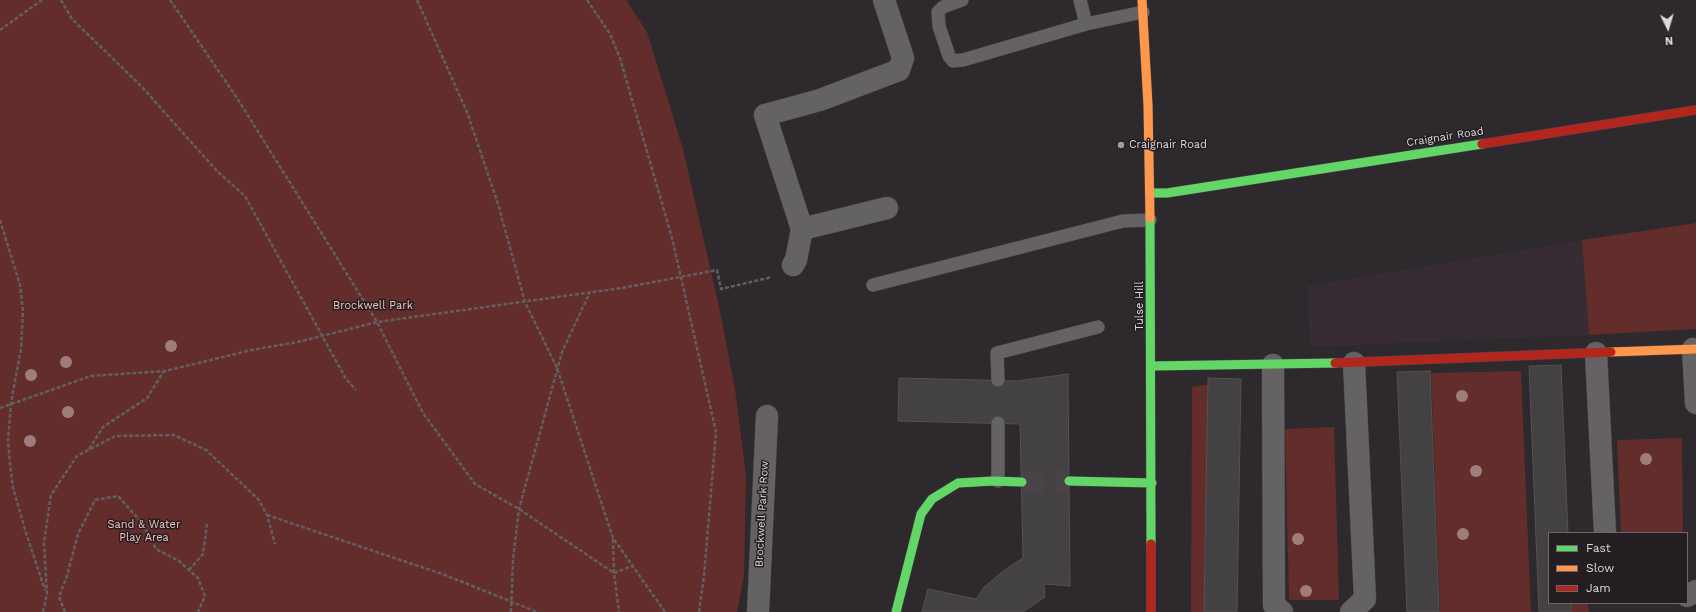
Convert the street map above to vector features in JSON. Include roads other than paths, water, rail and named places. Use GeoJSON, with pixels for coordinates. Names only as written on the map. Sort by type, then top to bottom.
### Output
{"type":"FeatureCollection","features":[{"type":"Feature","properties":{"kind":"street"},"geometry":{"type":"LineString","coordinates":[[793,265],[796,260],[802,229],[765,115],[820,100],[899,70],[903,58],[884,0]]}},
{"type":"Feature","properties":{"kind":"street","name":"Tulse Hill"},"geometry":{"type":"LineString","coordinates":[[1142,6],[1148,105],[1150,193],[1152,366],[1151,612]]}},
{"type":"Feature","properties":{"kind":"street","name":"Craignair Road"},"geometry":{"type":"LineString","coordinates":[[1150,193],[1167,193],[1696,110]]}},
{"type":"Feature","properties":{"kind":"street"},"geometry":{"type":"LineString","coordinates":[[802,229],[887,208]]}},
{"type":"Feature","properties":{"kind":"street"},"geometry":{"type":"LineString","coordinates":[[1152,366],[1273,365],[1695,349],[1696,403]]}},
{"type":"Feature","properties":{"kind":"street"},"geometry":{"type":"LineString","coordinates":[[1596,353],[1605,532]]}},
{"type":"Feature","properties":{"kind":"street"},"geometry":{"type":"LineString","coordinates":[[1351,612],[1365,599],[1354,362]]}},
{"type":"Feature","properties":{"kind":"street"},"geometry":{"type":"LineString","coordinates":[[1273,365],[1274,605],[1282,612]]}},
{"type":"Feature","properties":{"kind":"street","name":"Brockwell Park Row"},"geometry":{"type":"LineString","coordinates":[[758,612],[767,416]]}},
{"type":"Feature","properties":{"kind":"street"},"geometry":{"type":"LineString","coordinates":[[896,612],[921,514],[932,499],[958,483],[998,481],[1022,482]]}},
{"type":"Feature","properties":{"kind":"street"},"geometry":{"type":"LineString","coordinates":[[1069,482],[1152,484]]}},
{"type":"Feature","properties":{"kind":"lane"},"geometry":{"type":"LineString","coordinates":[[962,0],[943,7],[938,12],[939,26],[949,56],[953,61],[963,60],[1142,6]]}},
{"type":"Feature","properties":{"kind":"lane"},"geometry":{"type":"LineString","coordinates":[[1080,0],[1086,24]]}},
{"type":"Feature","properties":{"kind":"lane"},"geometry":{"type":"LineString","coordinates":[[873,285],[1123,220],[1150,220]]}},
{"type":"Feature","properties":{"kind":"lane"},"geometry":{"type":"LineString","coordinates":[[998,380],[997,353],[1098,328]]}},
{"type":"Feature","properties":{"kind":"lane"},"geometry":{"type":"LineString","coordinates":[[998,423],[998,481]]}},
{"type":"Feature","properties":{"kind":"tunnel"},"geometry":{"type":"LineString","coordinates":[[1022,482],[1069,481]]}},
{"type":"Feature","properties":{"kind":"place","name":"Craignair Road"},"geometry":{"type":"Point","coordinates":[1121,145]}},
{"type":"Feature","properties":{"kind":"park label","name":"Brockwell Park"},"geometry":{"type":"Point","coordinates":[373,306]}},
{"type":"Feature","properties":{"kind":"park label","name":"Sand & Water Play Area"},"geometry":{"type":"Point","coordinates":[144,531]}}]}
